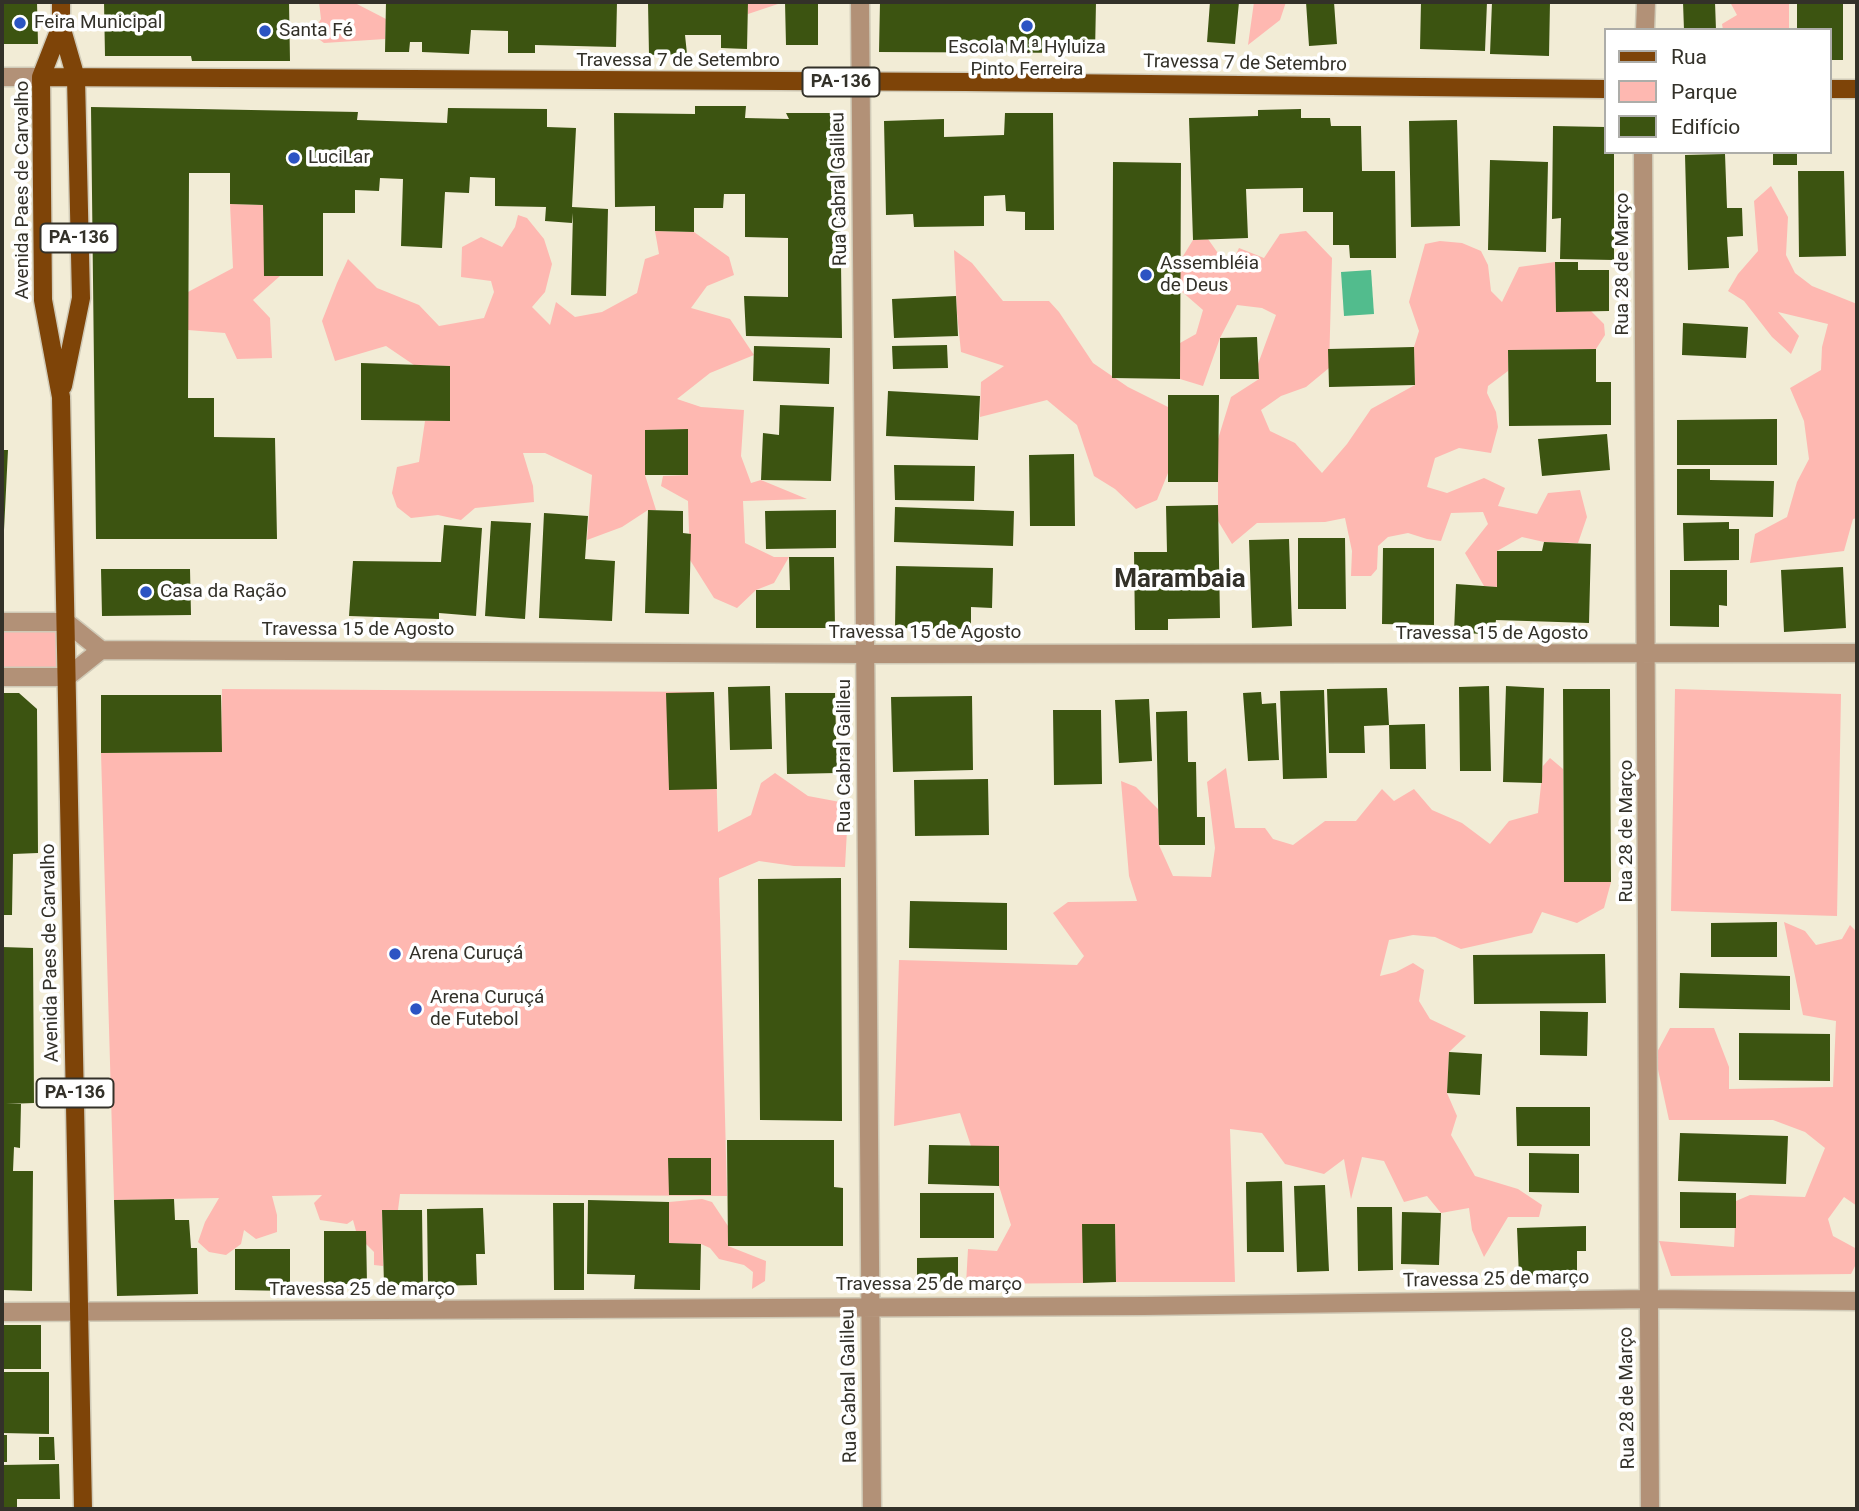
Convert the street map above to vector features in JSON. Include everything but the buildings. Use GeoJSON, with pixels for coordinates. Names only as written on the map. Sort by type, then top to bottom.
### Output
{"type":"FeatureCollection","features":[{"type":"Feature","properties":{"kind":"main road","name":"Avenida Paes de Carvalho"},"geometry":{"type":"LineString","coordinates":[[61,2],[61,26],[76,78],[80,298],[61,397]]}},
{"type":"Feature","properties":{"kind":"main road","name":"Avenida Paes de Carvalho"},"geometry":{"type":"LineString","coordinates":[[61,26],[41,77],[43,300],[61,397],[83,1509]]}},
{"type":"Feature","properties":{"kind":"main road","name":"Travessa 7 de Setembro"},"geometry":{"type":"LineString","coordinates":[[41,77],[1604,89]]}},
{"type":"Feature","properties":{"kind":"main road"},"geometry":{"type":"LineString","coordinates":[[1831,89],[1857,89]]}},
{"type":"Feature","properties":{"kind":"street","name":"Rua Cabral Galileu"},"geometry":{"type":"LineString","coordinates":[[860,2],[872,1509]]}},
{"type":"Feature","properties":{"kind":"street"},"geometry":{"type":"LineString","coordinates":[[1645,28],[1646,2]]}},
{"type":"Feature","properties":{"kind":"street","name":"Travessa 7 de Setembro"},"geometry":{"type":"LineString","coordinates":[[2,77],[41,77]]}},
{"type":"Feature","properties":{"kind":"street","name":"Rua 28 de Março"},"geometry":{"type":"LineString","coordinates":[[1643,154],[1650,1509]]}},
{"type":"Feature","properties":{"kind":"street"},"geometry":{"type":"LineString","coordinates":[[2,622],[66,622],[101,650],[66,677],[2,677]]}},
{"type":"Feature","properties":{"kind":"street","name":"Travessa 15 de Agosto"},"geometry":{"type":"LineString","coordinates":[[101,650],[865,654],[1857,653]]}},
{"type":"Feature","properties":{"kind":"street","name":"Travessa 25 de março"},"geometry":{"type":"LineString","coordinates":[[2,1312],[1144,1306],[1648,1299],[1857,1301]]}},
{"type":"Feature","properties":{"kind":"green space"},"geometry":{"type":"Polygon","coordinates":[[[319,2],[353,2],[386,19],[385,39],[324,43],[312,34],[321,19],[319,2]]]}},
{"type":"Feature","properties":{"kind":"green space"},"geometry":{"type":"Polygon","coordinates":[[[748,2],[784,2],[748,14],[748,2]]]}},
{"type":"Feature","properties":{"kind":"green space"},"geometry":{"type":"Polygon","coordinates":[[[1254,2],[1286,2],[1280,20],[1248,45],[1254,2]]]}},
{"type":"Feature","properties":{"kind":"green space"},"geometry":{"type":"Polygon","coordinates":[[[1730,2],[1789,2],[1789,28],[1723,28],[1722,24],[1737,15],[1730,2]]]}},
{"type":"Feature","properties":{"kind":"green space"},"geometry":{"type":"Polygon","coordinates":[[[1771,186],[1788,217],[1786,255],[1795,273],[1812,286],[1857,304],[1857,518],[1853,519],[1844,551],[1750,563],[1755,534],[1787,517],[1797,482],[1809,459],[1804,421],[1790,388],[1821,370],[1822,347],[1828,324],[1778,312],[1799,336],[1791,354],[1772,337],[1744,301],[1728,291],[1738,274],[1758,251],[1754,201],[1771,186]]]}},
{"type":"Feature","properties":{"kind":"green space"},"geometry":{"type":"Polygon","coordinates":[[[230,204],[263,205],[265,276],[280,276],[253,300],[270,318],[272,358],[237,359],[225,333],[188,330],[188,292],[233,268],[230,204]]]}},
{"type":"Feature","properties":{"kind":"green space"},"geometry":{"type":"Polygon","coordinates":[[[518,215],[527,218],[544,239],[552,264],[545,292],[532,307],[550,325],[556,302],[575,317],[602,312],[637,293],[645,259],[659,254],[655,231],[694,232],[729,257],[734,275],[707,286],[691,308],[730,319],[754,355],[710,373],[677,399],[701,407],[744,410],[741,456],[751,483],[761,480],[807,499],[743,501],[745,543],[774,557],[789,557],[774,583],[756,590],[737,608],[714,598],[690,560],[688,501],[661,486],[663,476],[688,475],[687,429],[645,430],[645,475],[656,510],[648,510],[622,527],[587,540],[592,475],[545,453],[523,453],[533,486],[534,502],[475,508],[461,520],[438,515],[411,518],[397,507],[392,493],[397,467],[419,462],[425,421],[450,421],[450,366],[414,365],[386,346],[335,361],[322,321],[337,283],[348,259],[377,288],[419,305],[439,326],[484,318],[494,292],[491,281],[461,277],[462,247],[481,237],[502,247],[515,227],[518,215]]]}},
{"type":"Feature","properties":{"kind":"green space"},"geometry":{"type":"Polygon","coordinates":[[[1306,231],[1332,258],[1329,368],[1306,387],[1281,396],[1261,410],[1270,431],[1295,443],[1322,473],[1347,444],[1371,409],[1415,385],[1414,347],[1419,331],[1409,302],[1425,244],[1440,241],[1462,243],[1481,251],[1488,265],[1491,291],[1502,302],[1519,267],[1555,262],[1556,312],[1591,311],[1604,324],[1605,335],[1596,349],[1508,350],[1508,371],[1488,386],[1487,393],[1496,412],[1498,427],[1491,453],[1459,448],[1435,458],[1427,487],[1447,493],[1484,478],[1505,488],[1498,506],[1537,514],[1548,493],[1580,490],[1587,517],[1578,543],[1544,542],[1522,537],[1497,551],[1497,587],[1484,586],[1465,553],[1488,524],[1483,512],[1451,513],[1441,541],[1408,533],[1388,537],[1378,546],[1377,569],[1371,576],[1351,576],[1352,551],[1345,518],[1325,522],[1257,523],[1232,544],[1218,521],[1218,439],[1231,397],[1259,379],[1258,364],[1276,315],[1262,308],[1237,305],[1220,338],[1203,386],[1180,379],[1180,343],[1196,334],[1203,310],[1180,290],[1180,261],[1193,240],[1208,239],[1229,269],[1239,248],[1264,258],[1280,234],[1306,231]]]}},
{"type":"Feature","properties":{"kind":"green space"},"geometry":{"type":"Polygon","coordinates":[[[954,250],[972,263],[1003,301],[1049,301],[1093,363],[1128,387],[1168,407],[1168,473],[1157,500],[1136,509],[1115,489],[1094,476],[1077,425],[1047,400],[980,417],[981,382],[1004,366],[961,352],[954,250]]]}},
{"type":"Feature","properties":{"kind":"green space"},"geometry":{"type":"Polygon","coordinates":[[[2,622],[66,622],[67,677],[2,677],[2,622]]]}},
{"type":"Feature","properties":{"kind":"green space","name":"Arena Curuçá"},"geometry":{"type":"Polygon","coordinates":[[[222,689],[714,692],[718,832],[751,815],[761,783],[775,773],[808,796],[840,802],[847,830],[845,867],[794,866],[759,861],[719,878],[727,1196],[400,1194],[398,1210],[382,1210],[383,1266],[374,1265],[374,1252],[366,1244],[366,1231],[356,1231],[353,1220],[347,1224],[320,1220],[314,1203],[322,1195],[272,1196],[277,1215],[277,1232],[256,1239],[244,1230],[241,1244],[226,1255],[209,1252],[198,1242],[205,1222],[219,1198],[114,1200],[101,753],[221,752],[222,689]]]}},
{"type":"Feature","properties":{"kind":"green space"},"geometry":{"type":"Polygon","coordinates":[[[1675,689],[1841,694],[1837,916],[1671,911],[1675,689]]]}},
{"type":"Feature","properties":{"kind":"green space"},"geometry":{"type":"Polygon","coordinates":[[[1550,758],[1563,769],[1564,881],[1611,882],[1604,908],[1577,923],[1542,912],[1532,933],[1461,949],[1435,937],[1413,935],[1389,940],[1380,976],[1396,972],[1413,963],[1424,970],[1419,1001],[1430,1019],[1466,1036],[1449,1052],[1447,1093],[1457,1116],[1451,1135],[1475,1176],[1518,1189],[1542,1205],[1539,1217],[1508,1217],[1484,1257],[1472,1230],[1469,1208],[1441,1213],[1427,1196],[1404,1202],[1384,1161],[1362,1157],[1351,1199],[1344,1159],[1324,1174],[1285,1164],[1262,1133],[1230,1129],[1235,1282],[1116,1282],[1115,1224],[1083,1224],[1083,1283],[966,1284],[968,1249],[997,1251],[1011,1225],[999,1186],[999,1147],[971,1146],[960,1113],[894,1126],[899,960],[1077,965],[1084,956],[1053,913],[1068,902],[1137,901],[1129,876],[1121,781],[1136,787],[1158,809],[1159,845],[1173,876],[1211,877],[1215,848],[1207,782],[1226,768],[1235,828],[1265,828],[1273,839],[1293,845],[1325,821],[1356,821],[1382,789],[1394,801],[1414,789],[1432,810],[1462,823],[1490,844],[1509,821],[1538,813],[1543,766],[1550,758]]]}},
{"type":"Feature","properties":{"kind":"green space"},"geometry":{"type":"Polygon","coordinates":[[[1784,922],[1805,931],[1816,945],[1842,939],[1850,925],[1857,932],[1857,1206],[1844,1197],[1828,1219],[1833,1236],[1857,1249],[1857,1262],[1851,1274],[1671,1276],[1659,1241],[1734,1247],[1736,1201],[1750,1195],[1805,1197],[1825,1148],[1805,1132],[1773,1120],[1669,1120],[1655,1056],[1670,1028],[1714,1028],[1729,1067],[1729,1089],[1833,1087],[1836,1021],[1803,1015],[1784,922]]]}},
{"type":"Feature","properties":{"kind":"green space"},"geometry":{"type":"Polygon","coordinates":[[[702,1199],[712,1202],[728,1226],[728,1246],[766,1261],[765,1281],[752,1289],[753,1272],[744,1265],[719,1259],[710,1248],[701,1244],[669,1243],[669,1202],[702,1199]]]}},
{"type":"Feature","properties":{"kind":"shaded area"},"geometry":{"type":"Polygon","coordinates":[[[1371,270],[1374,314],[1344,316],[1341,272],[1371,270]]]}},
{"type":"Feature","properties":{"kind":"place","name":"Feira Municipal"},"geometry":{"type":"Point","coordinates":[20,23]}},
{"type":"Feature","properties":{"kind":"place","name":"Escola M.ª Hyluiza Pinto Ferreira"},"geometry":{"type":"Point","coordinates":[1027,26]}},
{"type":"Feature","properties":{"kind":"place","name":"Santa Fé"},"geometry":{"type":"Point","coordinates":[265,31]}},
{"type":"Feature","properties":{"kind":"place","name":"LuciLar"},"geometry":{"type":"Point","coordinates":[294,158]}},
{"type":"Feature","properties":{"kind":"place","name":"Assembléia de Deus"},"geometry":{"type":"Point","coordinates":[1146,275]}},
{"type":"Feature","properties":{"kind":"place","name":"Casa da Ração"},"geometry":{"type":"Point","coordinates":[146,592]}},
{"type":"Feature","properties":{"kind":"place","name":"Arena Curuçá"},"geometry":{"type":"Point","coordinates":[395,954]}},
{"type":"Feature","properties":{"kind":"place","name":"Arena Curuçá de Futebol"},"geometry":{"type":"Point","coordinates":[416,1009]}},
{"type":"Feature","properties":{"kind":"district","name":"Marambaia"},"geometry":{"type":"Point","coordinates":[1180,580]}}]}
